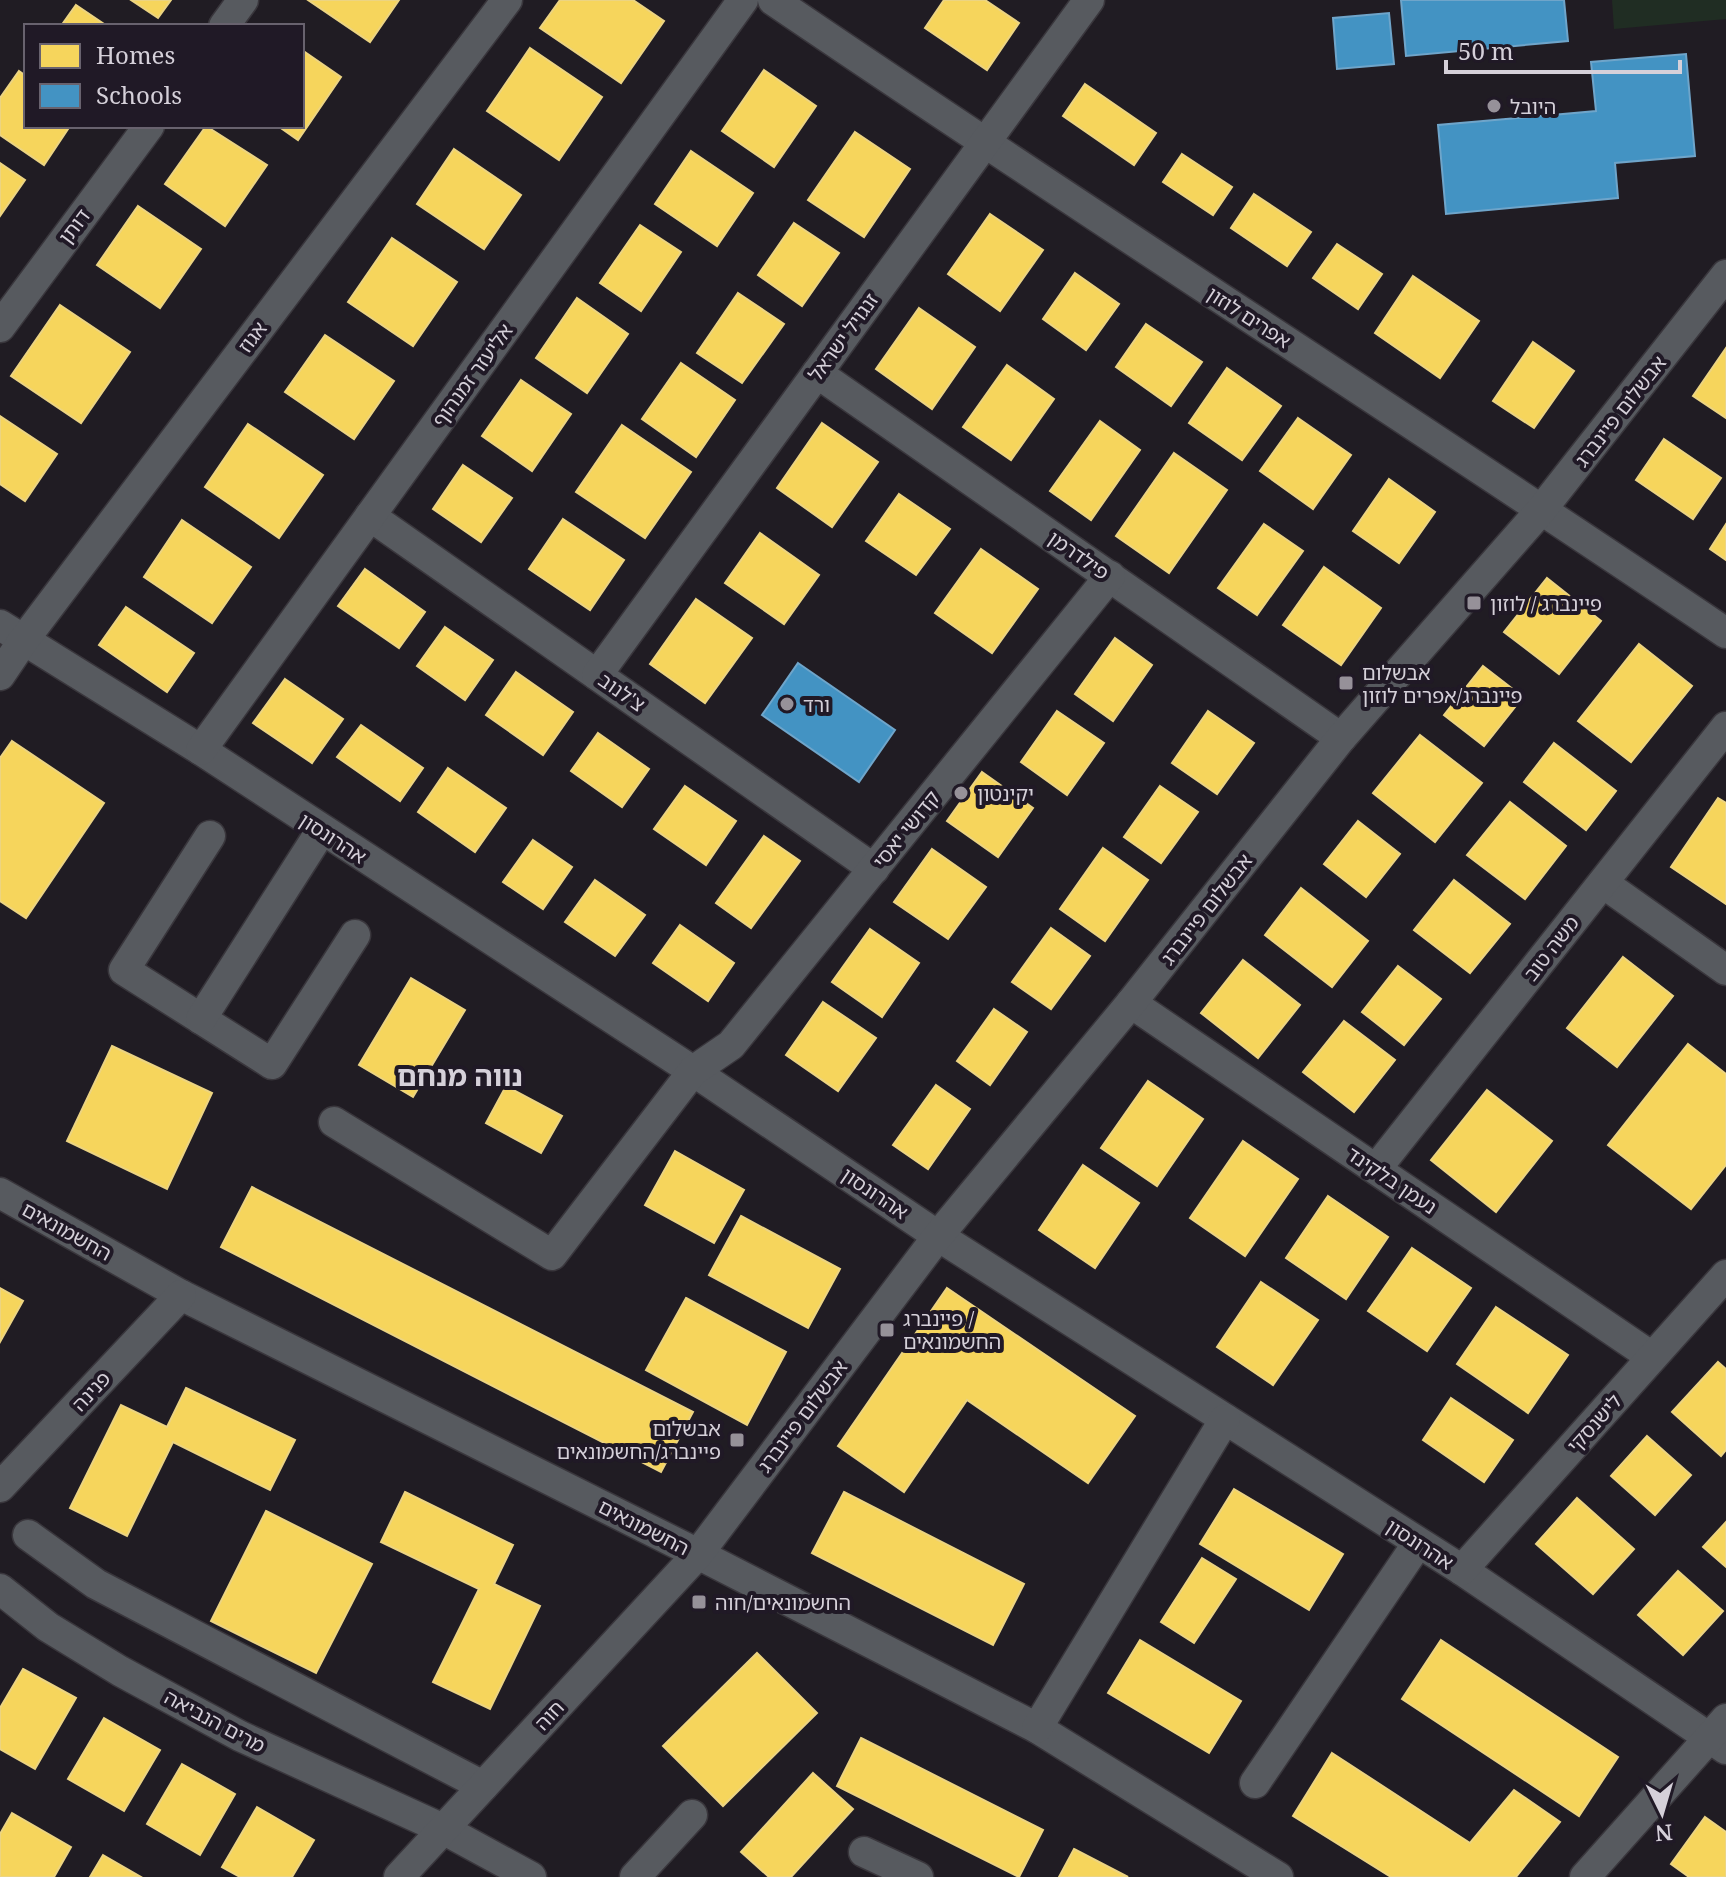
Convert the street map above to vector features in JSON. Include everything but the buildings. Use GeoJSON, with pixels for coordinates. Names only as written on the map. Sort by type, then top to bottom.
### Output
{"type":"FeatureCollection","features":[{"type":"Feature","properties":{"kind":"street"},"geometry":{"type":"LineString","coordinates":[[225,24],[243,0]]}},
{"type":"Feature","properties":{"kind":"street","name":"אגוז"},"geometry":{"type":"LineString","coordinates":[[0,675],[12,633],[507,0]]}},
{"type":"Feature","properties":{"kind":"street","name":"אליעזר זמנהוף"},"geometry":{"type":"LineString","coordinates":[[201,750],[743,0]]}},
{"type":"Feature","properties":{"kind":"street","name":"אפרים לוזון"},"geometry":{"type":"LineString","coordinates":[[773,0],[984,144],[1726,633]]}},
{"type":"Feature","properties":{"kind":"street","name":"זנגויל ישראל"},"geometry":{"type":"LineString","coordinates":[[597,675],[1089,0]]}},
{"type":"Feature","properties":{"kind":"street","name":"דותן"},"geometry":{"type":"LineString","coordinates":[[0,327],[12,288],[147,128]]}},
{"type":"Feature","properties":{"kind":"street","name":"אבשלום פיינברג"},"geometry":{"type":"LineString","coordinates":[[698,1554],[938,1236],[1131,1003],[1341,738],[1542,509],[1723,286]]}},
{"type":"Feature","properties":{"kind":"street","name":"פילדרמן"},"geometry":{"type":"LineString","coordinates":[[817,373],[1341,738]]}},
{"type":"Feature","properties":{"kind":"street","name":"צ'לנוב"},"geometry":{"type":"LineString","coordinates":[[370,516],[874,869]]}},
{"type":"Feature","properties":{"kind":"street","name":"קדושי יאסי"},"geometry":{"type":"LineString","coordinates":[[334,1122],[552,1255],[693,1071],[731,1045],[1110,576]]}},
{"type":"Feature","properties":{"kind":"street","name":"אהרונסון"},"geometry":{"type":"LineString","coordinates":[[12,633],[201,750],[693,1071],[938,1236],[1721,1735]]}},
{"type":"Feature","properties":{"kind":"street","name":"משה טוב"},"geometry":{"type":"LineString","coordinates":[[1376,1169],[1726,727]]}},
{"type":"Feature","properties":{"kind":"street"},"geometry":{"type":"LineString","coordinates":[[201,1019],[321,831]]}},
{"type":"Feature","properties":{"kind":"street"},"geometry":{"type":"LineString","coordinates":[[210,836],[124,970],[272,1064],[355,935]]}},
{"type":"Feature","properties":{"kind":"street"},"geometry":{"type":"LineString","coordinates":[[1603,883],[1726,970]]}},
{"type":"Feature","properties":{"kind":"street","name":"נעמן בלקינד"},"geometry":{"type":"LineString","coordinates":[[1131,1003],[1652,1357]]}},
{"type":"Feature","properties":{"kind":"street","name":"החשמונאים"},"geometry":{"type":"LineString","coordinates":[[0,1193],[181,1295],[1037,1728],[1239,1867],[1278,1877]]}},
{"type":"Feature","properties":{"kind":"street","name":"לישנסקי"},"geometry":{"type":"LineString","coordinates":[[1462,1570],[1726,1275]]}},
{"type":"Feature","properties":{"kind":"street","name":"פנינה"},"geometry":{"type":"LineString","coordinates":[[0,1487],[181,1295]]}},
{"type":"Feature","properties":{"kind":"street"},"geometry":{"type":"LineString","coordinates":[[1037,1728],[1225,1419]]}},
{"type":"Feature","properties":{"kind":"street"},"geometry":{"type":"LineString","coordinates":[[28,1535],[96,1584],[483,1786]]}},
{"type":"Feature","properties":{"kind":"street"},"geometry":{"type":"LineString","coordinates":[[1255,1783],[1418,1543]]}},
{"type":"Feature","properties":{"kind":"street","name":"חוה"},"geometry":{"type":"LineString","coordinates":[[399,1877],[698,1554]]}},
{"type":"Feature","properties":{"kind":"street","name":"מרים הנביאה"},"geometry":{"type":"LineString","coordinates":[[0,1589],[48,1627],[120,1671],[240,1736],[443,1829],[531,1877]]}},
{"type":"Feature","properties":{"kind":"street"},"geometry":{"type":"LineString","coordinates":[[1585,1877],[1721,1735]]}},
{"type":"Feature","properties":{"kind":"street"},"geometry":{"type":"LineString","coordinates":[[635,1877],[692,1815]]}},
{"type":"Feature","properties":{"kind":"street"},"geometry":{"type":"LineString","coordinates":[[864,1852],[918,1877]]}},
{"type":"Feature","properties":{"kind":"green space"},"geometry":{"type":"Polygon","coordinates":[[[1612,0],[1726,0],[1726,19],[1614,29],[1612,0]]]}},
{"type":"Feature","properties":{"kind":"place","name":"היובל"},"geometry":{"type":"Point","coordinates":[1494,106]}},
{"type":"Feature","properties":{"kind":"place","name":"פיינברג / לוזון"},"geometry":{"type":"Point","coordinates":[1474,603]}},
{"type":"Feature","properties":{"kind":"place","name":"אבשלום פיינברג/אפרים לוזון"},"geometry":{"type":"Point","coordinates":[1346,683]}},
{"type":"Feature","properties":{"kind":"place","name":"ורד"},"geometry":{"type":"Point","coordinates":[787,704]}},
{"type":"Feature","properties":{"kind":"place","name":"יקינטון"},"geometry":{"type":"Point","coordinates":[961,793]}},
{"type":"Feature","properties":{"kind":"place","name":"פיינברג / החשמונאים"},"geometry":{"type":"Point","coordinates":[887,1330]}},
{"type":"Feature","properties":{"kind":"place","name":"אבשלום פיינברג/החשמונאים"},"geometry":{"type":"Point","coordinates":[737,1440]}},
{"type":"Feature","properties":{"kind":"place","name":"החשמונאים/חוה"},"geometry":{"type":"Point","coordinates":[699,1602]}},
{"type":"Feature","properties":{"kind":"district","name":"נווה מנחם"},"geometry":{"type":"Point","coordinates":[460,1075]}}]}
